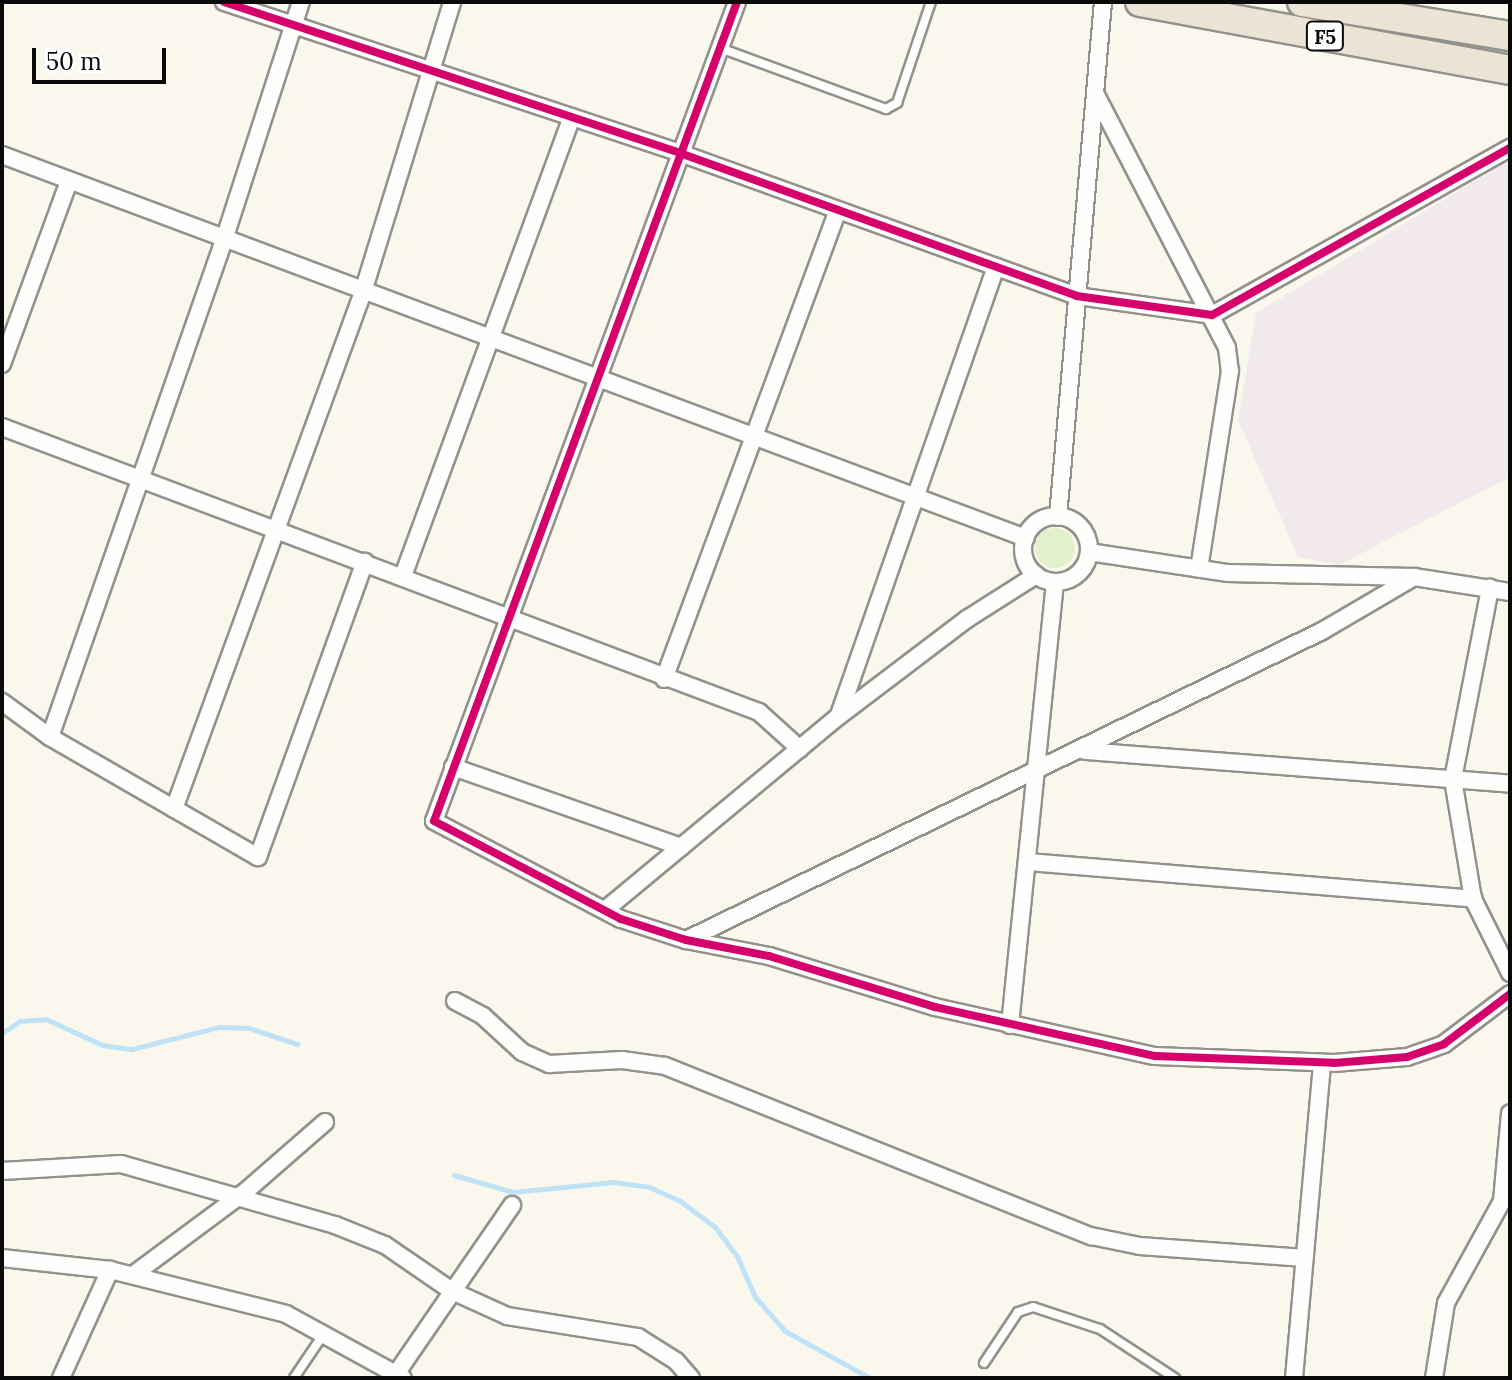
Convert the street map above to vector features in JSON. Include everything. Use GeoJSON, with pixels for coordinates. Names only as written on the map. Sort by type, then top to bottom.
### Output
{"type":"FeatureCollection","features":[{"type":"Feature","properties":{"kind":"highway","name":"F5"},"geometry":{"type":"LineString","coordinates":[[1140,2],[1510,70]]}},
{"type":"Feature","properties":{"kind":"highway","name":"F5"},"geometry":{"type":"LineString","coordinates":[[1302,2],[1510,36]]}},
{"type":"Feature","properties":{"kind":"street"},"geometry":{"type":"LineString","coordinates":[[224,2],[680,153],[1077,296],[1212,315],[1510,148]]}},
{"type":"Feature","properties":{"kind":"street"},"geometry":{"type":"LineString","coordinates":[[50,737],[138,478],[224,240],[296,26],[301,2]]}},
{"type":"Feature","properties":{"kind":"street"},"geometry":{"type":"LineString","coordinates":[[174,809],[274,528],[363,292],[452,2]]}},
{"type":"Feature","properties":{"kind":"street"},"geometry":{"type":"LineString","coordinates":[[737,2],[434,821],[605,910],[686,940],[769,956],[1010,1025],[1155,1056],[1322,1063],[1407,1057],[1444,1044],[1510,994]]}},
{"type":"Feature","properties":{"kind":"street"},"geometry":{"type":"LineString","coordinates":[[1058,517],[1103,2]]}},
{"type":"Feature","properties":{"kind":"street"},"geometry":{"type":"LineString","coordinates":[[1096,95],[1227,348],[1230,371],[1199,569]]}},
{"type":"Feature","properties":{"kind":"street"},"geometry":{"type":"LineString","coordinates":[[403,576],[572,117]]}},
{"type":"Feature","properties":{"kind":"street"},"geometry":{"type":"LineString","coordinates":[[2,155],[1026,538]]}},
{"type":"Feature","properties":{"kind":"street"},"geometry":{"type":"LineString","coordinates":[[2,364],[69,181]]}},
{"type":"Feature","properties":{"kind":"street"},"geometry":{"type":"LineString","coordinates":[[664,679],[838,210]]}},
{"type":"Feature","properties":{"kind":"street"},"geometry":{"type":"LineString","coordinates":[[839,716],[920,497],[996,267]]}},
{"type":"Feature","properties":{"kind":"street"},"geometry":{"type":"LineString","coordinates":[[2,427],[509,616],[664,679],[759,712],[800,749]]}},
{"type":"Feature","properties":{"kind":"street"},"geometry":{"type":"LineString","coordinates":[[1058,517],[1078,524],[1089,552],[1081,570],[1055,582],[1036,575],[1025,558],[1026,538],[1038,522],[1058,517]]}},
{"type":"Feature","properties":{"kind":"street"},"geometry":{"type":"LineString","coordinates":[[1089,552],[1199,569],[1414,577],[1510,592]]}},
{"type":"Feature","properties":{"kind":"street"},"geometry":{"type":"LineString","coordinates":[[2,702],[50,737],[258,857],[365,562]]}},
{"type":"Feature","properties":{"kind":"street"},"geometry":{"type":"LineString","coordinates":[[605,910],[839,716],[967,619],[1036,575]]}},
{"type":"Feature","properties":{"kind":"street"},"geometry":{"type":"LineString","coordinates":[[686,940],[1036,770],[1082,751],[1322,631],[1414,577]]}},
{"type":"Feature","properties":{"kind":"street"},"geometry":{"type":"LineString","coordinates":[[1010,1025],[1055,582]]}},
{"type":"Feature","properties":{"kind":"street"},"geometry":{"type":"LineString","coordinates":[[1490,588],[1453,779],[1473,899],[1510,973]]}},
{"type":"Feature","properties":{"kind":"street"},"geometry":{"type":"LineString","coordinates":[[1082,751],[1510,784]]}},
{"type":"Feature","properties":{"kind":"street"},"geometry":{"type":"LineString","coordinates":[[453,767],[681,847]]}},
{"type":"Feature","properties":{"kind":"street"},"geometry":{"type":"LineString","coordinates":[[1027,862],[1473,899]]}},
{"type":"Feature","properties":{"kind":"street"},"geometry":{"type":"LineString","coordinates":[[455,1001],[483,1016],[522,1052],[549,1064],[622,1060],[665,1066],[1091,1236],[1140,1246],[1305,1258]]}},
{"type":"Feature","properties":{"kind":"street"},"geometry":{"type":"LineString","coordinates":[[1294,1378],[1322,1063]]}},
{"type":"Feature","properties":{"kind":"street"},"geometry":{"type":"LineString","coordinates":[[1434,1378],[1446,1303],[1502,1201],[1510,1113]]}},
{"type":"Feature","properties":{"kind":"street"},"geometry":{"type":"LineString","coordinates":[[133,1275],[238,1197],[325,1122]]}},
{"type":"Feature","properties":{"kind":"street"},"geometry":{"type":"LineString","coordinates":[[2,1171],[121,1164],[238,1197],[385,1245],[452,1291],[507,1316],[638,1337],[676,1361],[691,1378]]}},
{"type":"Feature","properties":{"kind":"street"},"geometry":{"type":"LineString","coordinates":[[2,1258],[110,1270],[286,1314],[325,1332],[399,1376],[452,1291],[512,1205]]}},
{"type":"Feature","properties":{"kind":"street"},"geometry":{"type":"LineString","coordinates":[[61,1378],[110,1270]]}},
{"type":"Feature","properties":{"kind":"lane"},"geometry":{"type":"LineString","coordinates":[[720,48],[886,109],[897,103],[931,2]]}},
{"type":"Feature","properties":{"kind":"lane"},"geometry":{"type":"LineString","coordinates":[[984,1363],[1018,1312],[1033,1307],[1100,1329],[1175,1378]]}},
{"type":"Feature","properties":{"kind":"lane"},"geometry":{"type":"LineString","coordinates":[[294,1378],[325,1332]]}},
{"type":"Feature","properties":{"kind":"shaded area"},"geometry":{"type":"Polygon","coordinates":[[[1510,160],[1510,477],[1339,565],[1298,557],[1238,420],[1256,313],[1510,160]]]}},
{"type":"Feature","properties":{"kind":"green space"},"geometry":{"type":"Polygon","coordinates":[[[1171,2],[1234,2],[1490,47],[1510,51],[1510,62],[1171,2]]]}},
{"type":"Feature","properties":{"kind":"green space"},"geometry":{"type":"Polygon","coordinates":[[[1055,528],[1069,534],[1075,548],[1069,562],[1055,568],[1041,562],[1035,548],[1041,534],[1055,528]]]}},
{"type":"Feature","properties":{"kind":"waterway"},"geometry":{"type":"LineString","coordinates":[[2,1033],[20,1021],[46,1019],[102,1045],[132,1049],[219,1027],[249,1028],[297,1044]]}},
{"type":"Feature","properties":{"kind":"waterway"},"geometry":{"type":"LineString","coordinates":[[454,1175],[513,1192],[614,1182],[649,1187],[680,1201],[715,1227],[737,1256],[755,1297],[785,1331],[870,1378]]}},
{"type":"Feature","properties":{"kind":"cycle path"},"geometry":{"type":"LineString","coordinates":[[224,2],[680,153],[1077,296],[1212,315],[1510,148]]}},
{"type":"Feature","properties":{"kind":"cycle path"},"geometry":{"type":"LineString","coordinates":[[737,2],[434,821],[621,919],[686,940],[769,956],[935,1007],[1155,1056],[1334,1063],[1407,1057],[1444,1044],[1510,994]]}}]}
